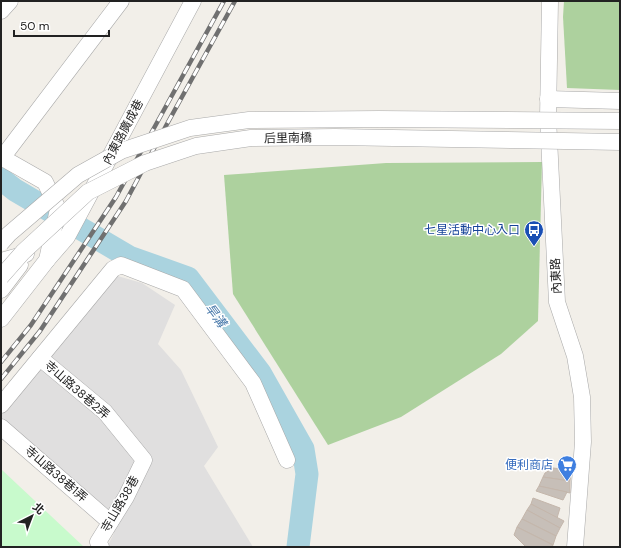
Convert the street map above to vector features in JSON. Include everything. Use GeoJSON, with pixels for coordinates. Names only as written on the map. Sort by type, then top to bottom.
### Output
{"type":"FeatureCollection","features":[{"type":"Feature","properties":{"kind":"street"},"geometry":{"type":"LineString","coordinates":[[1,11],[10,1]]}},
{"type":"Feature","properties":{"kind":"street"},"geometry":{"type":"LineString","coordinates":[[47,260],[58,209],[45,182],[1,158],[121,1]]}},
{"type":"Feature","properties":{"kind":"street","name":"內東路廣成巷"},"geometry":{"type":"LineString","coordinates":[[1,319],[47,260],[67,238],[193,1]]}},
{"type":"Feature","properties":{"kind":"street","name":"內東路"},"geometry":{"type":"LineString","coordinates":[[550,1],[548,99],[557,302],[575,356],[582,397],[583,442],[575,547]]}},
{"type":"Feature","properties":{"kind":"street"},"geometry":{"type":"LineString","coordinates":[[548,99],[620,101]]}},
{"type":"Feature","properties":{"kind":"street","name":"后里南橋"},"geometry":{"type":"LineString","coordinates":[[1,243],[9,234],[78,175],[121,151],[190,128],[249,120],[387,119],[620,121]]}},
{"type":"Feature","properties":{"kind":"street","name":"后里南橋"},"geometry":{"type":"LineString","coordinates":[[1,277],[23,252],[88,192],[145,163],[196,146],[251,138],[335,137],[620,142]]}},
{"type":"Feature","properties":{"kind":"street"},"geometry":{"type":"LineString","coordinates":[[550,143],[620,147]]}},
{"type":"Feature","properties":{"kind":"street"},"geometry":{"type":"LineString","coordinates":[[1,290],[29,253],[52,236]]}},
{"type":"Feature","properties":{"kind":"street"},"geometry":{"type":"LineString","coordinates":[[1,261],[29,253]]}},
{"type":"Feature","properties":{"kind":"street"},"geometry":{"type":"LineString","coordinates":[[1,405],[114,269],[121,265],[183,289],[253,383],[288,460]]}},
{"type":"Feature","properties":{"kind":"street","name":"寺山路38巷2弄"},"geometry":{"type":"LineString","coordinates":[[40,358],[105,412],[144,460]]}},
{"type":"Feature","properties":{"kind":"street","name":"寺山路38巷1弄"},"geometry":{"type":"LineString","coordinates":[[1,427],[110,522]]}},
{"type":"Feature","properties":{"kind":"street","name":"寺山路38巷"},"geometry":{"type":"LineString","coordinates":[[101,547],[98,542],[126,497],[144,460]]}},
{"type":"Feature","properties":{"kind":"shaded area"},"geometry":{"type":"Polygon","coordinates":[[[114,275],[142,283],[175,305],[158,344],[181,370],[218,447],[204,466],[253,547],[107,547],[114,533],[1,422],[1,415],[114,275]]]}},
{"type":"Feature","properties":{"kind":"green space"},"geometry":{"type":"Polygon","coordinates":[[[564,1],[620,1],[620,90],[567,88],[563,17],[564,1]]]}},
{"type":"Feature","properties":{"kind":"green space"},"geometry":{"type":"Polygon","coordinates":[[[542,162],[538,321],[501,354],[401,417],[328,445],[233,294],[224,175],[386,163],[542,162]]]}},
{"type":"Feature","properties":{"kind":"green space"},"geometry":{"type":"Polygon","coordinates":[[[1,469],[84,547],[1,547],[1,469]]]}},
{"type":"Feature","properties":{"kind":"building"},"geometry":{"type":"Polygon","coordinates":[[[553,468],[571,470],[570,481],[543,477],[545,473],[553,468]]]}},
{"type":"Feature","properties":{"kind":"building"},"geometry":{"type":"Polygon","coordinates":[[[543,477],[570,481],[570,493],[539,486],[543,477]]]}},
{"type":"Feature","properties":{"kind":"building"},"geometry":{"type":"Polygon","coordinates":[[[539,486],[567,492],[563,500],[536,491],[539,486]]]}},
{"type":"Feature","properties":{"kind":"building"},"geometry":{"type":"Polygon","coordinates":[[[533,498],[560,508],[557,518],[531,504],[533,498]]]}},
{"type":"Feature","properties":{"kind":"building"},"geometry":{"type":"Polygon","coordinates":[[[531,504],[564,521],[560,528],[527,510],[531,504]]]}},
{"type":"Feature","properties":{"kind":"building"},"geometry":{"type":"Polygon","coordinates":[[[527,510],[560,528],[556,536],[522,519],[527,510]]]}},
{"type":"Feature","properties":{"kind":"building"},"geometry":{"type":"Polygon","coordinates":[[[522,519],[556,536],[553,545],[517,527],[522,519]]]}},
{"type":"Feature","properties":{"kind":"building"},"geometry":{"type":"Polygon","coordinates":[[[517,527],[553,545],[552,547],[526,547],[514,535],[517,527]]]}},
{"type":"Feature","properties":{"kind":"waterway","name":"旱溝"},"geometry":{"type":"LineString","coordinates":[[1,179],[15,190],[129,257],[188,278],[260,373],[303,449],[307,474],[298,547]]}},
{"type":"Feature","properties":{"kind":"railway"},"geometry":{"type":"LineString","coordinates":[[1,362],[31,325],[116,197],[224,1]]}},
{"type":"Feature","properties":{"kind":"railway"},"geometry":{"type":"LineString","coordinates":[[1,379],[40,331],[126,201],[235,1]]}},
{"type":"Feature","properties":{"kind":"place","name":"七星活動中心入口"},"geometry":{"type":"Point","coordinates":[534,247]}},
{"type":"Feature","properties":{"kind":"place","name":"便利商店"},"geometry":{"type":"Point","coordinates":[567,482]}}]}
